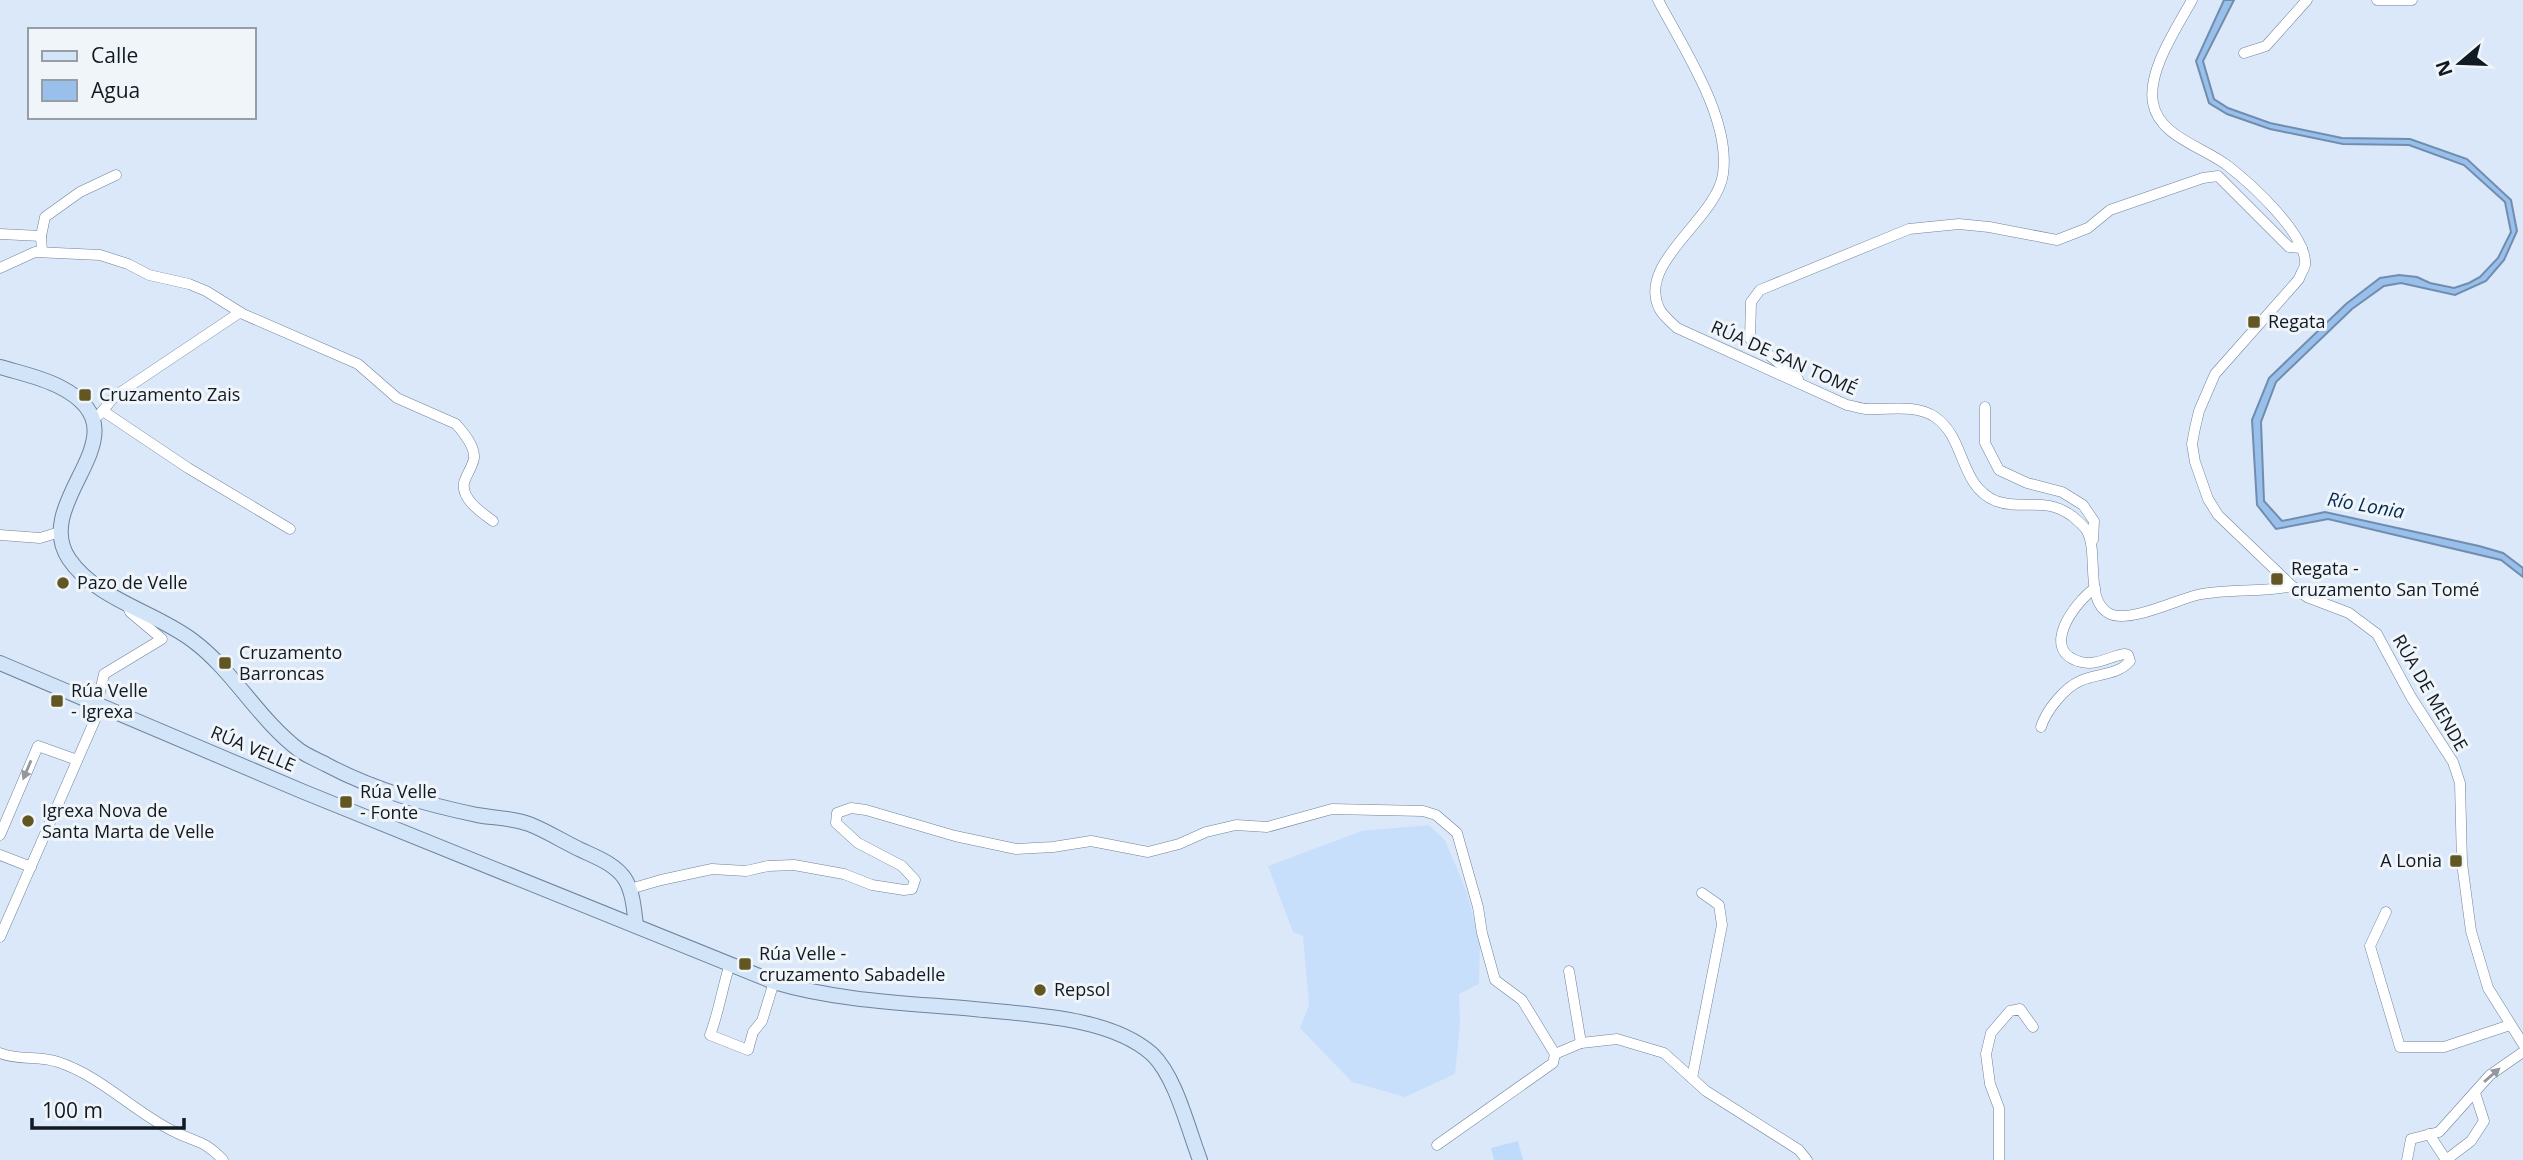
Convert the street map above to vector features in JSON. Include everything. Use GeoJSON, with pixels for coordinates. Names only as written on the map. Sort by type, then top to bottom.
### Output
{"type":"FeatureCollection","features":[{"type":"Feature","properties":{"kind":"street","name":"RÚA DE SAN TOMÉ"},"geometry":{"type":"LineString","coordinates":[[1658,0],[1714,107],[1721,141],[1723,174],[1713,203],[1664,263],[1655,286],[1659,309],[1677,328],[1847,405],[1866,409],[1918,410],[1935,417],[1957,445],[1970,480],[1981,492],[1995,500],[2011,504],[2061,508],[2087,531],[2095,588],[2100,605],[2108,614],[2117,617],[2133,615],[2198,595],[2275,590],[2292,586]]}},
{"type":"Feature","properties":{"kind":"street"},"geometry":{"type":"LineString","coordinates":[[2192,0],[2154,75],[2151,90],[2157,116],[2169,130],[2227,165],[2246,182],[2294,234],[2302,248]]}},
{"type":"Feature","properties":{"kind":"street"},"geometry":{"type":"LineString","coordinates":[[2244,53],[2266,46],[2307,0]]}},
{"type":"Feature","properties":{"kind":"street"},"geometry":{"type":"LineString","coordinates":[[2377,0],[2412,0]]}},
{"type":"Feature","properties":{"kind":"street"},"geometry":{"type":"LineString","coordinates":[[42,252],[41,236],[45,217],[74,196],[116,175]]}},
{"type":"Feature","properties":{"kind":"street"},"geometry":{"type":"LineString","coordinates":[[1807,387],[1750,339],[1751,302],[1760,290],[1909,229],[1959,224],[2057,240],[2088,228],[2109,210],[2203,178],[2218,176],[2289,247],[2302,248]]}},
{"type":"Feature","properties":{"kind":"street"},"geometry":{"type":"LineString","coordinates":[[0,234],[41,236]]}},
{"type":"Feature","properties":{"kind":"street","name":"RÚA DE MENDE"},"geometry":{"type":"LineString","coordinates":[[2302,248],[2305,264],[2299,279],[2215,374],[2199,411],[2192,444],[2202,483],[2218,515],[2292,586],[2306,597],[2349,613],[2377,634],[2411,697],[2454,762],[2459,783],[2462,863],[2471,931],[2488,988],[2522,1042]]}},
{"type":"Feature","properties":{"kind":"street"},"geometry":{"type":"LineString","coordinates":[[0,268],[35,252],[100,255],[128,264],[149,275],[189,284],[206,291],[239,313],[358,364],[397,397],[456,424],[471,444],[474,457],[464,492],[477,509],[493,521]]}},
{"type":"Feature","properties":{"kind":"street"},"geometry":{"type":"LineString","coordinates":[[239,313],[115,396],[98,415],[92,453],[61,518],[60,532],[68,557],[84,576],[197,644],[299,750],[358,782],[415,800],[527,823],[606,862],[624,878],[630,889],[636,925]]}},
{"type":"Feature","properties":{"kind":"street"},"geometry":{"type":"LineString","coordinates":[[0,367],[63,388],[87,409],[290,529]]}},
{"type":"Feature","properties":{"kind":"street"},"geometry":{"type":"LineString","coordinates":[[1985,407],[1985,443],[1999,470],[2027,483],[2062,492],[2083,505],[2094,521],[2092,553]]}},
{"type":"Feature","properties":{"kind":"street"},"geometry":{"type":"LineString","coordinates":[[0,535],[40,538],[60,532]]}},
{"type":"Feature","properties":{"kind":"street"},"geometry":{"type":"LineString","coordinates":[[2041,727],[2062,695],[2078,681],[2111,673],[2130,661],[2128,655],[2120,654],[2096,662],[2080,662],[2063,647],[2063,629],[2069,615],[2081,597],[2095,588]]}},
{"type":"Feature","properties":{"kind":"street"},"geometry":{"type":"LineString","coordinates":[[0,937],[99,705],[104,674],[162,639],[130,612],[127,603]]}},
{"type":"Feature","properties":{"kind":"street","name":"RÚA VELLE"},"geometry":{"type":"LineString","coordinates":[[0,664],[304,792],[774,982],[822,994],[1049,1018],[1089,1025],[1121,1035],[1152,1055],[1163,1069],[1200,1160]]}},
{"type":"Feature","properties":{"kind":"street"},"geometry":{"type":"LineString","coordinates":[[0,835],[38,746],[77,760]]}},
{"type":"Feature","properties":{"kind":"street"},"geometry":{"type":"LineString","coordinates":[[630,889],[712,869],[746,871],[768,866],[794,865],[844,874],[872,885],[904,890],[912,888],[915,880],[909,871],[858,843],[836,823],[837,813],[851,808],[1016,849],[1091,841],[1148,852],[1179,844],[1206,832],[1236,825],[1267,827],[1332,809],[1423,811],[1436,815],[1457,833],[1495,980],[1522,1000],[1555,1054],[1553,1063],[1437,1145]]}},
{"type":"Feature","properties":{"kind":"street"},"geometry":{"type":"LineString","coordinates":[[0,855],[30,867]]}},
{"type":"Feature","properties":{"kind":"street"},"geometry":{"type":"LineString","coordinates":[[1692,1078],[1722,925],[1719,905],[1702,893]]}},
{"type":"Feature","properties":{"kind":"street"},"geometry":{"type":"LineString","coordinates":[[2386,912],[2370,946],[2400,1047],[2444,1047],[2510,1025]]}},
{"type":"Feature","properties":{"kind":"street"},"geometry":{"type":"LineString","coordinates":[[730,964],[719,996],[719,1011],[710,1035],[748,1050],[753,1032],[762,1021],[774,982]]}},
{"type":"Feature","properties":{"kind":"street"},"geometry":{"type":"LineString","coordinates":[[1569,971],[1581,1043]]}},
{"type":"Feature","properties":{"kind":"street"},"geometry":{"type":"LineString","coordinates":[[1999,1160],[1999,1108],[1990,1084],[1986,1054],[1991,1033],[2010,1011],[2020,1009],[2034,1027]]}},
{"type":"Feature","properties":{"kind":"street"},"geometry":{"type":"LineString","coordinates":[[1555,1054],[1581,1043],[1617,1039],[1664,1053],[1706,1091],[1799,1150],[1807,1160]]}},
{"type":"Feature","properties":{"kind":"street"},"geometry":{"type":"LineString","coordinates":[[2407,1160],[2411,1139],[2439,1132],[2490,1075],[2523,1052]]}},
{"type":"Feature","properties":{"kind":"street"},"geometry":{"type":"LineString","coordinates":[[0,1053],[11,1058],[55,1060],[88,1075],[173,1131],[209,1146],[223,1160]]}},
{"type":"Feature","properties":{"kind":"street"},"geometry":{"type":"LineString","coordinates":[[2429,1134],[2446,1160],[2471,1141],[2484,1122],[2475,1093]]}},
{"type":"Feature","properties":{"kind":"shaded area"},"geometry":{"type":"Polygon","coordinates":[[[1429,825],[1445,840],[1467,893],[1480,944],[1479,984],[1459,994],[1460,1024],[1455,1074],[1405,1097],[1352,1082],[1300,1028],[1309,1005],[1303,936],[1293,932],[1268,866],[1362,831],[1429,825]]]}},
{"type":"Feature","properties":{"kind":"shaded area"},"geometry":{"type":"Polygon","coordinates":[[[1518,1141],[1523,1160],[1494,1160],[1491,1148],[1518,1141]]]}},
{"type":"Feature","properties":{"kind":"water"},"geometry":{"type":"Polygon","coordinates":[[[2224,0],[2234,0],[2203,61],[2214,99],[2228,108],[2270,123],[2342,138],[2410,139],[2467,159],[2511,200],[2517,231],[2504,260],[2486,281],[2455,295],[2401,283],[2384,286],[2352,309],[2276,382],[2261,422],[2264,501],[2282,521],[2325,512],[2503,553],[2523,568],[2523,577],[2501,560],[2328,519],[2276,529],[2257,505],[2252,420],[2269,378],[2346,304],[2380,278],[2399,275],[2417,277],[2454,288],[2469,283],[2480,277],[2498,258],[2511,232],[2505,202],[2464,165],[2409,145],[2343,144],[2270,129],[2227,114],[2209,103],[2196,61],[2224,0]]]}},
{"type":"Feature","properties":{"kind":"place","name":"Regata"},"geometry":{"type":"Point","coordinates":[2254,322]}},
{"type":"Feature","properties":{"kind":"place","name":"Cruzamento Zais"},"geometry":{"type":"Point","coordinates":[85,395]}},
{"type":"Feature","properties":{"kind":"place","name":"Regata - cruzamento San Tomé"},"geometry":{"type":"Point","coordinates":[2277,579]}},
{"type":"Feature","properties":{"kind":"place","name":"Pazo de Velle"},"geometry":{"type":"Point","coordinates":[63,583]}},
{"type":"Feature","properties":{"kind":"place","name":"Cruzamento Barroncas"},"geometry":{"type":"Point","coordinates":[225,663]}},
{"type":"Feature","properties":{"kind":"place","name":"Rúa Velle - Igrexa"},"geometry":{"type":"Point","coordinates":[57,701]}},
{"type":"Feature","properties":{"kind":"place","name":"Rúa Velle - Fonte"},"geometry":{"type":"Point","coordinates":[346,802]}},
{"type":"Feature","properties":{"kind":"place","name":"Igrexa Nova de Santa Marta de Velle"},"geometry":{"type":"Point","coordinates":[28,821]}},
{"type":"Feature","properties":{"kind":"place","name":"A Lonia"},"geometry":{"type":"Point","coordinates":[2456,861]}},
{"type":"Feature","properties":{"kind":"place","name":"Rúa Velle - cruzamento Sabadelle"},"geometry":{"type":"Point","coordinates":[745,964]}},
{"type":"Feature","properties":{"kind":"place","name":"Repsol"},"geometry":{"type":"Point","coordinates":[1040,990]}},
{"type":"Feature","properties":{"kind":"water label","name":"Río Lonia"},"geometry":{"type":"Point","coordinates":[2366,505]}}]}
